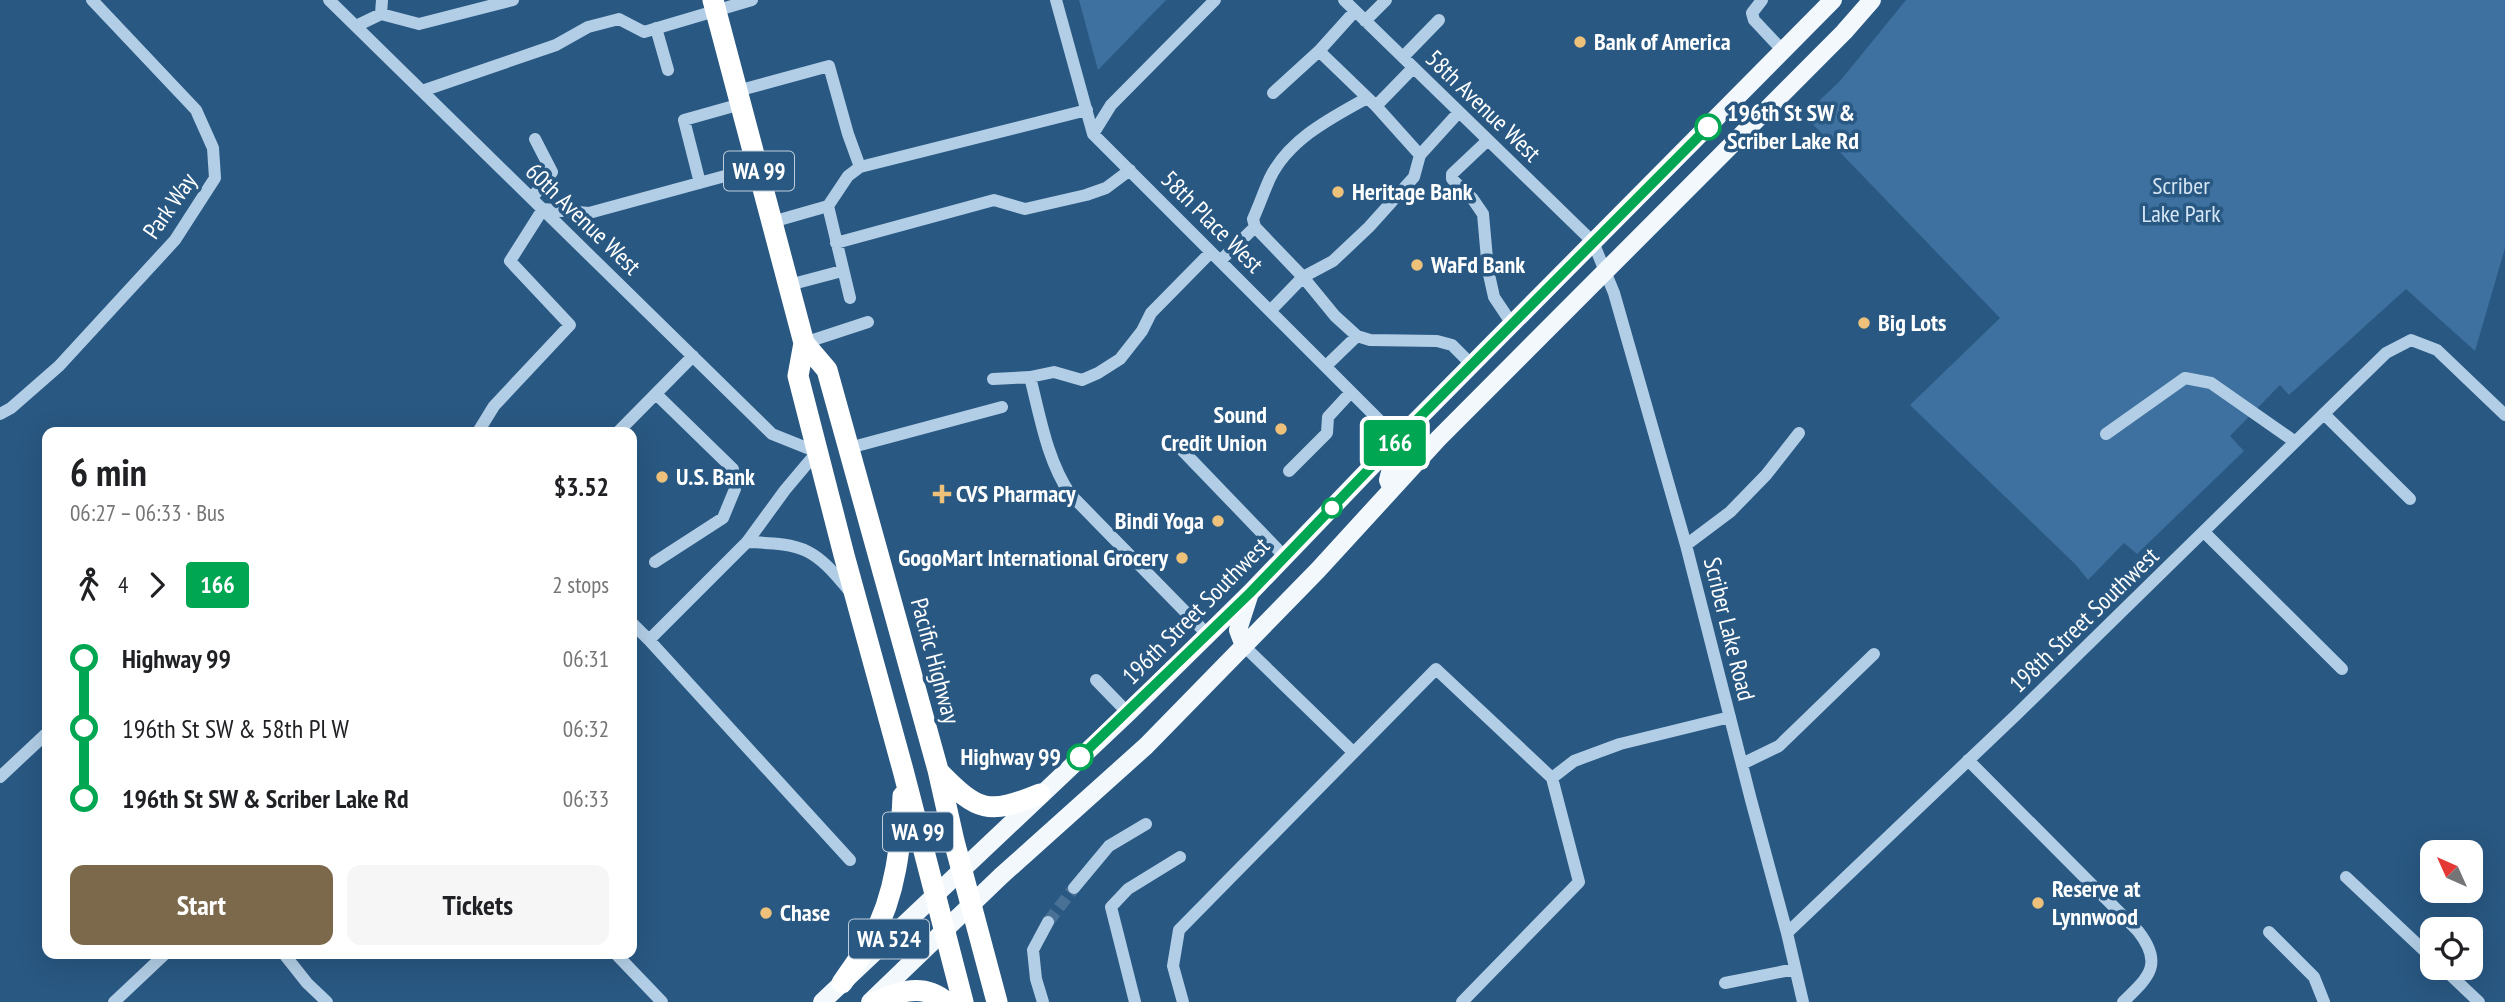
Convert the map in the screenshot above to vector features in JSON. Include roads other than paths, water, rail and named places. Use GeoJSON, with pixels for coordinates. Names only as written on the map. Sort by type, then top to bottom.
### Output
{"type":"FeatureCollection","features":[{"type":"Feature","properties":{"kind":"highway","name":"Pacific Highway"},"geometry":{"type":"LineString","coordinates":[[715,5],[804,343],[798,376],[963,1002]]}},
{"type":"Feature","properties":{"kind":"highway","name":"Pacific Highway"},"geometry":{"type":"LineString","coordinates":[[804,343],[827,370],[938,771],[997,1002]]}},
{"type":"Feature","properties":{"kind":"highway"},"geometry":{"type":"LineString","coordinates":[[842,983],[873,936],[893,882],[901,841],[903,770]]}},
{"type":"Feature","properties":{"kind":"highway"},"geometry":{"type":"LineString","coordinates":[[938,771],[967,798],[983,807],[1014,804],[1040,794]]}},
{"type":"Feature","properties":{"kind":"highway"},"geometry":{"type":"LineString","coordinates":[[873,1002],[903,991],[919,990],[946,1002]]}},
{"type":"Feature","properties":{"kind":"main road"},"geometry":{"type":"LineString","coordinates":[[873,1002],[971,905],[1146,746],[1318,570],[1438,439],[1844,32],[1872,0]]}},
{"type":"Feature","properties":{"kind":"main road","name":"196th Street Southwest"},"geometry":{"type":"LineString","coordinates":[[822,1002],[1129,713],[1250,593],[1830,1]]}},
{"type":"Feature","properties":{"kind":"main road"},"geometry":{"type":"LineString","coordinates":[[1392,489],[1388,480],[1403,448],[1398,439]]}},
{"type":"Feature","properties":{"kind":"main road"},"geometry":{"type":"LineString","coordinates":[[1244,646],[1238,630],[1250,593]]}},
{"type":"Feature","properties":{"kind":"street","name":"Park Way"},"geometry":{"type":"LineString","coordinates":[[0,414],[11,408],[59,366],[175,240],[215,178],[214,148],[196,110],[92,0]]}},
{"type":"Feature","properties":{"kind":"street","name":"60th Avenue West"},"geometry":{"type":"LineString","coordinates":[[329,0],[772,434],[817,452]]}},
{"type":"Feature","properties":{"kind":"street"},"geometry":{"type":"LineString","coordinates":[[381,14],[382,0]]}},
{"type":"Feature","properties":{"kind":"street"},"geometry":{"type":"LineString","coordinates":[[356,26],[381,14],[419,24],[513,0]]}},
{"type":"Feature","properties":{"kind":"street"},"geometry":{"type":"LineString","coordinates":[[422,91],[556,45],[589,27],[619,19],[644,32],[715,5],[752,0]]}},
{"type":"Feature","properties":{"kind":"street"},"geometry":{"type":"LineString","coordinates":[[1056,0],[1093,134]]}},
{"type":"Feature","properties":{"kind":"street"},"geometry":{"type":"LineString","coordinates":[[1093,134],[1111,105],[1215,0]]}},
{"type":"Feature","properties":{"kind":"street","name":"58th Avenue West"},"geometry":{"type":"LineString","coordinates":[[1344,0],[1593,242]]}},
{"type":"Feature","properties":{"kind":"street"},"geometry":{"type":"LineString","coordinates":[[1365,21],[1386,0]]}},
{"type":"Feature","properties":{"kind":"street"},"geometry":{"type":"LineString","coordinates":[[1762,0],[1752,13],[1754,20],[1783,51]]}},
{"type":"Feature","properties":{"kind":"street"},"geometry":{"type":"LineString","coordinates":[[1273,93],[1319,51],[1355,11]]}},
{"type":"Feature","properties":{"kind":"street"},"geometry":{"type":"LineString","coordinates":[[1403,57],[1439,20]]}},
{"type":"Feature","properties":{"kind":"street"},"geometry":{"type":"LineString","coordinates":[[656,28],[668,70]]}},
{"type":"Feature","properties":{"kind":"street"},"geometry":{"type":"LineString","coordinates":[[1319,51],[1420,155]]}},
{"type":"Feature","properties":{"kind":"street"},"geometry":{"type":"LineString","coordinates":[[700,183],[684,120],[739,97],[830,66],[848,134],[860,167]]}},
{"type":"Feature","properties":{"kind":"street"},"geometry":{"type":"LineString","coordinates":[[1413,68],[1371,102],[1305,135],[1271,176],[1254,219],[1255,227],[1303,277],[1335,316],[1357,336],[1370,340],[1437,341],[1452,345],[1472,365]]}},
{"type":"Feature","properties":{"kind":"street"},"geometry":{"type":"LineString","coordinates":[[772,222],[828,206],[848,176],[860,167],[1087,110]]}},
{"type":"Feature","properties":{"kind":"street"},"geometry":{"type":"LineString","coordinates":[[1270,311],[1303,277],[1334,261],[1369,227],[1414,177],[1420,155],[1459,112]]}},
{"type":"Feature","properties":{"kind":"street","name":"58th Place West"},"geometry":{"type":"LineString","coordinates":[[1093,134],[1398,439]]}},
{"type":"Feature","properties":{"kind":"street"},"geometry":{"type":"LineString","coordinates":[[532,198],[552,172],[535,139]]}},
{"type":"Feature","properties":{"kind":"street"},"geometry":{"type":"LineString","coordinates":[[1488,140],[1452,174],[1452,178],[1472,198],[1483,214],[1488,270],[1494,297],[1512,324]]}},
{"type":"Feature","properties":{"kind":"street"},"geometry":{"type":"LineString","coordinates":[[481,427],[494,406],[570,325],[510,261],[543,209],[589,213],[758,167]]}},
{"type":"Feature","properties":{"kind":"street"},"geometry":{"type":"LineString","coordinates":[[836,243],[995,200],[1025,209],[1086,195],[1106,188],[1130,170]]}},
{"type":"Feature","properties":{"kind":"street"},"geometry":{"type":"LineString","coordinates":[[828,206],[850,298]]}},
{"type":"Feature","properties":{"kind":"street"},"geometry":{"type":"LineString","coordinates":[[993,379],[1030,377],[1054,372],[1082,380],[1098,373],[1120,359],[1142,331],[1151,313],[1216,256],[1255,227]]}},
{"type":"Feature","properties":{"kind":"street"},"geometry":{"type":"LineString","coordinates":[[1593,242],[1605,270]]}},
{"type":"Feature","properties":{"kind":"street","name":"Scriber Lake Road"},"geometry":{"type":"LineString","coordinates":[[1605,270],[1686,545],[1803,1002]]}},
{"type":"Feature","properties":{"kind":"street"},"geometry":{"type":"LineString","coordinates":[[789,285],[842,271]]}},
{"type":"Feature","properties":{"kind":"street"},"geometry":{"type":"LineString","coordinates":[[804,343],[868,322]]}},
{"type":"Feature","properties":{"kind":"street"},"geometry":{"type":"LineString","coordinates":[[1326,366],[1357,336]]}},
{"type":"Feature","properties":{"kind":"street","name":"198th Street Southwest"},"geometry":{"type":"LineString","coordinates":[[1787,933],[2386,353],[2411,340],[2437,350],[2505,415]]}},
{"type":"Feature","properties":{"kind":"street"},"geometry":{"type":"LineString","coordinates":[[623,427],[693,356]]}},
{"type":"Feature","properties":{"kind":"street"},"geometry":{"type":"LineString","coordinates":[[1030,377],[1060,480],[1070,494],[1207,634]]}},
{"type":"Feature","properties":{"kind":"street"},"geometry":{"type":"LineString","coordinates":[[2106,434],[2185,379],[2211,383],[2294,441]]}},
{"type":"Feature","properties":{"kind":"street"},"geometry":{"type":"LineString","coordinates":[[1289,471],[1326,433],[1328,417],[1351,392]]}},
{"type":"Feature","properties":{"kind":"street"},"geometry":{"type":"LineString","coordinates":[[655,562],[723,517],[735,489],[733,469],[656,394]]}},
{"type":"Feature","properties":{"kind":"street"},"geometry":{"type":"LineString","coordinates":[[849,448],[1002,407]]}},
{"type":"Feature","properties":{"kind":"street"},"geometry":{"type":"LineString","coordinates":[[2324,414],[2410,499]]}},
{"type":"Feature","properties":{"kind":"street"},"geometry":{"type":"LineString","coordinates":[[1686,545],[1730,512],[1766,475],[1799,433]]}},
{"type":"Feature","properties":{"kind":"street"},"geometry":{"type":"LineString","coordinates":[[1181,449],[1285,557]]}},
{"type":"Feature","properties":{"kind":"street"},"geometry":{"type":"LineString","coordinates":[[649,640],[747,542],[817,452]]}},
{"type":"Feature","properties":{"kind":"street"},"geometry":{"type":"LineString","coordinates":[[2204,532],[2342,669]]}},
{"type":"Feature","properties":{"kind":"street"},"geometry":{"type":"LineString","coordinates":[[747,542],[779,543],[806,549],[826,563],[858,601]]}},
{"type":"Feature","properties":{"kind":"street"},"geometry":{"type":"LineString","coordinates":[[637,628],[850,860]]}},
{"type":"Feature","properties":{"kind":"street"},"geometry":{"type":"LineString","coordinates":[[1244,646],[1353,752]]}},
{"type":"Feature","properties":{"kind":"street"},"geometry":{"type":"LineString","coordinates":[[1742,764],[1779,746],[1874,654]]}},
{"type":"Feature","properties":{"kind":"street"},"geometry":{"type":"LineString","coordinates":[[1183,1002],[1173,966],[1179,930],[1436,668],[1552,778],[1579,881],[1462,1002]]}},
{"type":"Feature","properties":{"kind":"street"},"geometry":{"type":"LineString","coordinates":[[1096,680],[1129,713]]}},
{"type":"Feature","properties":{"kind":"street"},"geometry":{"type":"LineString","coordinates":[[1552,778],[1574,761],[1620,744],[1730,717]]}},
{"type":"Feature","properties":{"kind":"street"},"geometry":{"type":"LineString","coordinates":[[0,778],[42,738]]}},
{"type":"Feature","properties":{"kind":"street"},"geometry":{"type":"LineString","coordinates":[[1968,760],[2149,945],[2153,958],[2151,971],[2146,980],[2123,1002]]}},
{"type":"Feature","properties":{"kind":"street"},"geometry":{"type":"LineString","coordinates":[[1074,888],[1109,846],[1146,824]]}},
{"type":"Feature","properties":{"kind":"street"},"geometry":{"type":"LineString","coordinates":[[1135,1002],[1111,908],[1128,889],[1180,857]]}},
{"type":"Feature","properties":{"kind":"street"},"geometry":{"type":"LineString","coordinates":[[2346,877],[2420,947]]}},
{"type":"Feature","properties":{"kind":"street"},"geometry":{"type":"LineString","coordinates":[[1043,1002],[1036,979],[1033,950],[1048,922]]}},
{"type":"Feature","properties":{"kind":"street"},"geometry":{"type":"LineString","coordinates":[[2269,932],[2314,977],[2325,1002]]}},
{"type":"Feature","properties":{"kind":"street"},"geometry":{"type":"LineString","coordinates":[[114,1002],[159,959]]}},
{"type":"Feature","properties":{"kind":"street"},"geometry":{"type":"LineString","coordinates":[[288,959],[327,1002]]}},
{"type":"Feature","properties":{"kind":"street"},"geometry":{"type":"LineString","coordinates":[[621,959],[662,1002]]}},
{"type":"Feature","properties":{"kind":"street"},"geometry":{"type":"LineString","coordinates":[[1725,983],[1795,969]]}},
{"type":"Feature","properties":{"kind":"street"},"geometry":{"type":"LineString","coordinates":[[2456,980],[2479,1002]]}},
{"type":"Feature","properties":{"kind":"tunnel"},"geometry":{"type":"LineString","coordinates":[[1048,922],[1074,888]]}},
{"type":"Feature","properties":{"kind":"place","name":"Bank of America"},"geometry":{"type":"Point","coordinates":[1580,42]}},
{"type":"Feature","properties":{"kind":"place","name":"196th St SW & Scriber Lake Rd"},"geometry":{"type":"Point","coordinates":[1708,127]}},
{"type":"Feature","properties":{"kind":"place","name":"Heritage Bank"},"geometry":{"type":"Point","coordinates":[1338,192]}},
{"type":"Feature","properties":{"kind":"place","name":"WaFd Bank"},"geometry":{"type":"Point","coordinates":[1417,265]}},
{"type":"Feature","properties":{"kind":"place","name":"Big Lots"},"geometry":{"type":"Point","coordinates":[1864,323]}},
{"type":"Feature","properties":{"kind":"place","name":"Sound Credit Union"},"geometry":{"type":"Point","coordinates":[1281,429]}},
{"type":"Feature","properties":{"kind":"place","name":"U.S. Bank"},"geometry":{"type":"Point","coordinates":[662,477]}},
{"type":"Feature","properties":{"kind":"place","name":"CVS Pharmacy"},"geometry":{"type":"Point","coordinates":[942,494]}},
{"type":"Feature","properties":{"kind":"place","name":"Bindi Yoga"},"geometry":{"type":"Point","coordinates":[1218,521]}},
{"type":"Feature","properties":{"kind":"place","name":"GogoMart International Grocery"},"geometry":{"type":"Point","coordinates":[1182,558]}},
{"type":"Feature","properties":{"kind":"place","name":"Highway 99"},"geometry":{"type":"Point","coordinates":[1080,757]}},
{"type":"Feature","properties":{"kind":"place","name":"Reserve at Lynnwood"},"geometry":{"type":"Point","coordinates":[2038,903]}},
{"type":"Feature","properties":{"kind":"place","name":"Chase"},"geometry":{"type":"Point","coordinates":[766,913]}},
{"type":"Feature","properties":{"kind":"park label","name":"Scriber Lake Park"},"geometry":{"type":"Point","coordinates":[2181,200]}}]}
